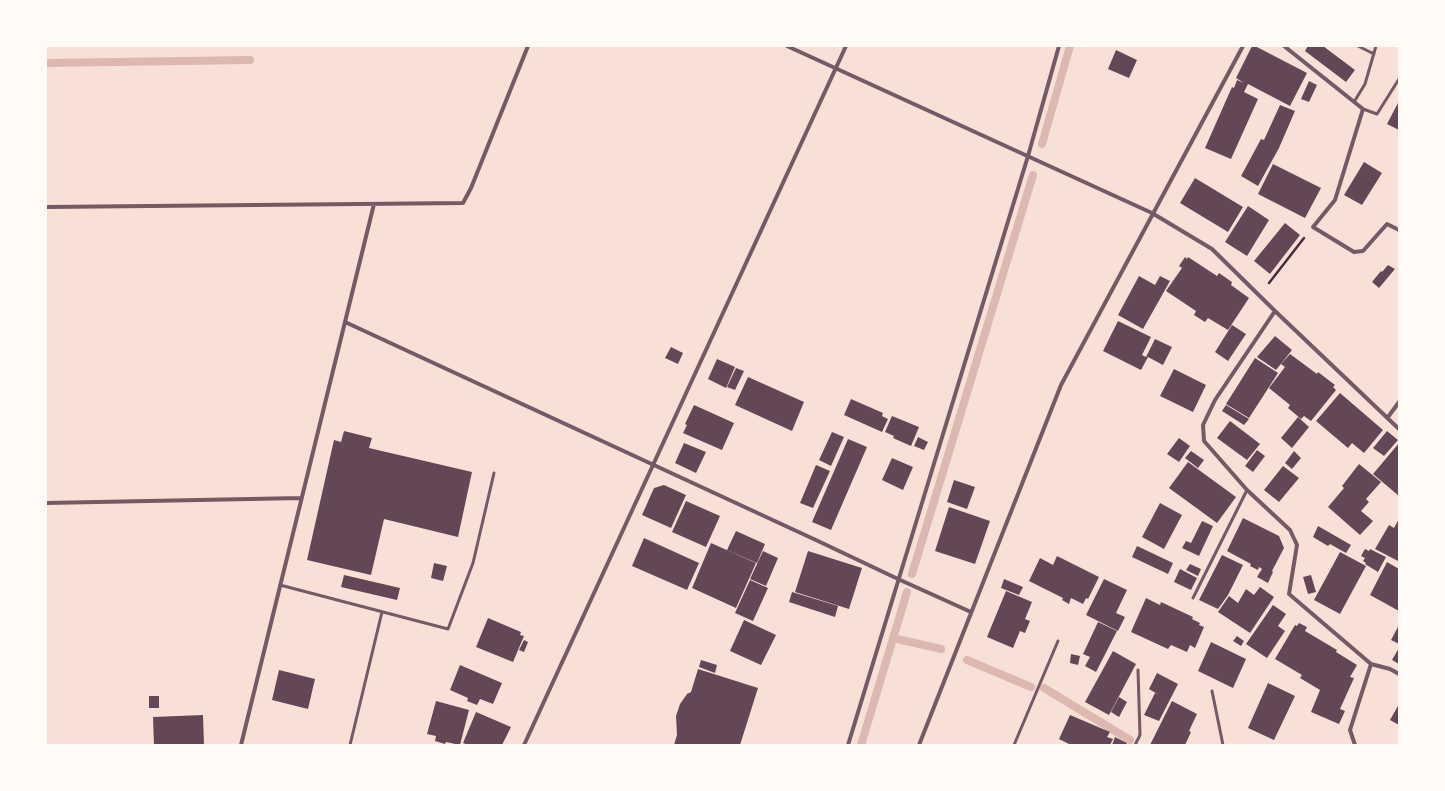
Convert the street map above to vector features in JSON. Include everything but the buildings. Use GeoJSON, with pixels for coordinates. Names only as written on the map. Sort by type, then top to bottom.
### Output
{"type":"FeatureCollection","features":[{"type":"Feature","properties":{"kind":"street"},"geometry":{"type":"LineString","coordinates":[[46,207],[463,203],[471,188],[528,46]]}},
{"type":"Feature","properties":{"kind":"street"},"geometry":{"type":"LineString","coordinates":[[787,46],[1152,213],[1212,249],[1399,429]]}},
{"type":"Feature","properties":{"kind":"street"},"geometry":{"type":"LineString","coordinates":[[524,745],[846,46]]}},
{"type":"Feature","properties":{"kind":"street"},"geometry":{"type":"LineString","coordinates":[[848,745],[1028,156],[1059,46]]}},
{"type":"Feature","properties":{"kind":"street"},"geometry":{"type":"LineString","coordinates":[[919,745],[1061,385],[1243,46]]}},
{"type":"Feature","properties":{"kind":"street"},"geometry":{"type":"LineString","coordinates":[[1284,46],[1363,109],[1335,200],[1313,227],[1354,252],[1363,251],[1387,224],[1399,230]]}},
{"type":"Feature","properties":{"kind":"street"},"geometry":{"type":"LineString","coordinates":[[241,745],[374,204]]}},
{"type":"Feature","properties":{"kind":"street"},"geometry":{"type":"LineString","coordinates":[[1275,311],[1215,400],[1203,425],[1204,440],[1247,490],[1290,530],[1297,545],[1290,594],[1371,664],[1390,668],[1399,674]]}},
{"type":"Feature","properties":{"kind":"street"},"geometry":{"type":"LineString","coordinates":[[345,322],[971,612]]}},
{"type":"Feature","properties":{"kind":"street"},"geometry":{"type":"LineString","coordinates":[[1388,417],[1399,402]]}},
{"type":"Feature","properties":{"kind":"street"},"geometry":{"type":"LineString","coordinates":[[46,503],[301,498]]}},
{"type":"Feature","properties":{"kind":"street"},"geometry":{"type":"LineString","coordinates":[[1355,745],[1350,730],[1371,664]]}},
{"type":"Feature","properties":{"kind":"lane"},"geometry":{"type":"LineString","coordinates":[[1358,46],[1374,54]]}},
{"type":"Feature","properties":{"kind":"lane"},"geometry":{"type":"LineString","coordinates":[[1354,102],[1365,84],[1376,46]]}},
{"type":"Feature","properties":{"kind":"lane"},"geometry":{"type":"LineString","coordinates":[[1363,109],[1377,114],[1399,79]]}},
{"type":"Feature","properties":{"kind":"lane"},"geometry":{"type":"LineString","coordinates":[[280,585],[448,629],[473,563],[494,473]]}},
{"type":"Feature","properties":{"kind":"lane"},"geometry":{"type":"LineString","coordinates":[[1193,598],[1247,490]]}},
{"type":"Feature","properties":{"kind":"lane"},"geometry":{"type":"LineString","coordinates":[[350,745],[382,612]]}},
{"type":"Feature","properties":{"kind":"lane"},"geometry":{"type":"LineString","coordinates":[[1014,745],[1058,641]]}},
{"type":"Feature","properties":{"kind":"lane"},"geometry":{"type":"LineString","coordinates":[[1135,745],[1140,735],[1138,670]]}},
{"type":"Feature","properties":{"kind":"lane"},"geometry":{"type":"LineString","coordinates":[[1212,691],[1223,745]]}},
{"type":"Feature","properties":{"kind":"path"},"geometry":{"type":"LineString","coordinates":[[1259,295],[1313,227]]}},
{"type":"Feature","properties":{"kind":"waterway"},"geometry":{"type":"LineString","coordinates":[[1042,144],[1070,46]]}},
{"type":"Feature","properties":{"kind":"waterway"},"geometry":{"type":"LineString","coordinates":[[46,63],[250,60]]}},
{"type":"Feature","properties":{"kind":"waterway"},"geometry":{"type":"LineString","coordinates":[[912,574],[1033,175]]}},
{"type":"Feature","properties":{"kind":"waterway"},"geometry":{"type":"LineString","coordinates":[[861,745],[907,592]]}},
{"type":"Feature","properties":{"kind":"waterway"},"geometry":{"type":"LineString","coordinates":[[893,638],[941,649]]}},
{"type":"Feature","properties":{"kind":"waterway"},"geometry":{"type":"LineString","coordinates":[[967,660],[1031,687]]}},
{"type":"Feature","properties":{"kind":"waterway"},"geometry":{"type":"LineString","coordinates":[[1044,688],[1130,740]]}}]}
